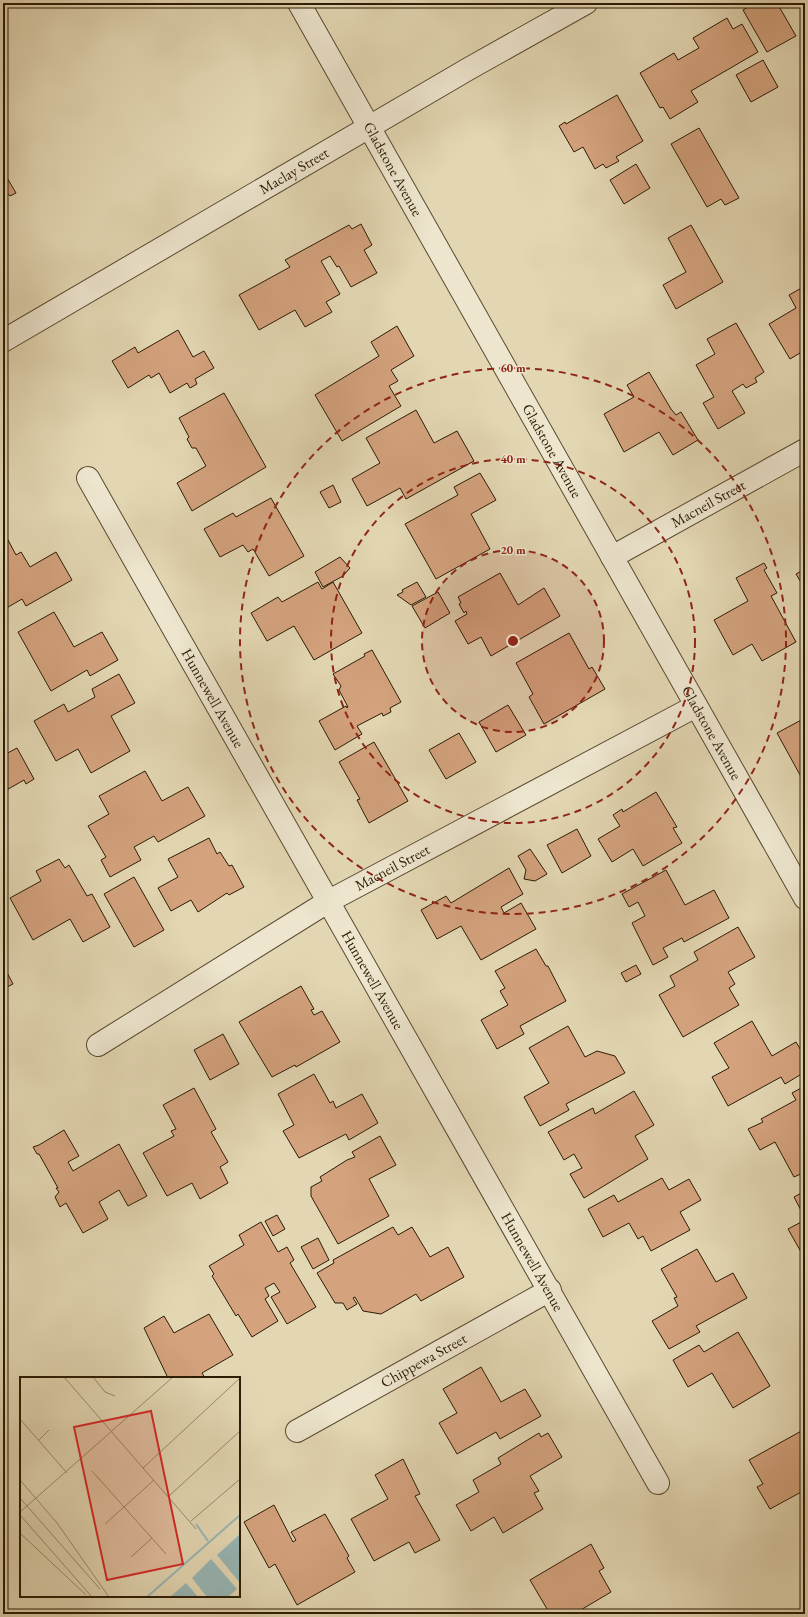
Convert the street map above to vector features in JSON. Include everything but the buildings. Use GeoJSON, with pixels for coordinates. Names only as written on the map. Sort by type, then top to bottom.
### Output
{"type":"FeatureCollection","features":[{"type":"Feature","properties":{"kind":"street","name":"Gladstone Avenue"},"geometry":{"type":"LineString","coordinates":[[299,3],[805,898]]}},
{"type":"Feature","properties":{"kind":"street","name":"Maclay Street"},"geometry":{"type":"LineString","coordinates":[[3,341],[369,127],[586,3]]}},
{"type":"Feature","properties":{"kind":"street","name":"Macneil Street"},"geometry":{"type":"LineString","coordinates":[[612,557],[805,450]]}},
{"type":"Feature","properties":{"kind":"street","name":"Hunnewell Avenue"},"geometry":{"type":"LineString","coordinates":[[88,478],[550,1290],[658,1483]]}},
{"type":"Feature","properties":{"kind":"street","name":"Macneil Street"},"geometry":{"type":"LineString","coordinates":[[98,1045],[329,901],[696,706]]}},
{"type":"Feature","properties":{"kind":"street","name":"Chippewa Street"},"geometry":{"type":"LineString","coordinates":[[297,1431],[550,1290]]}}]}
